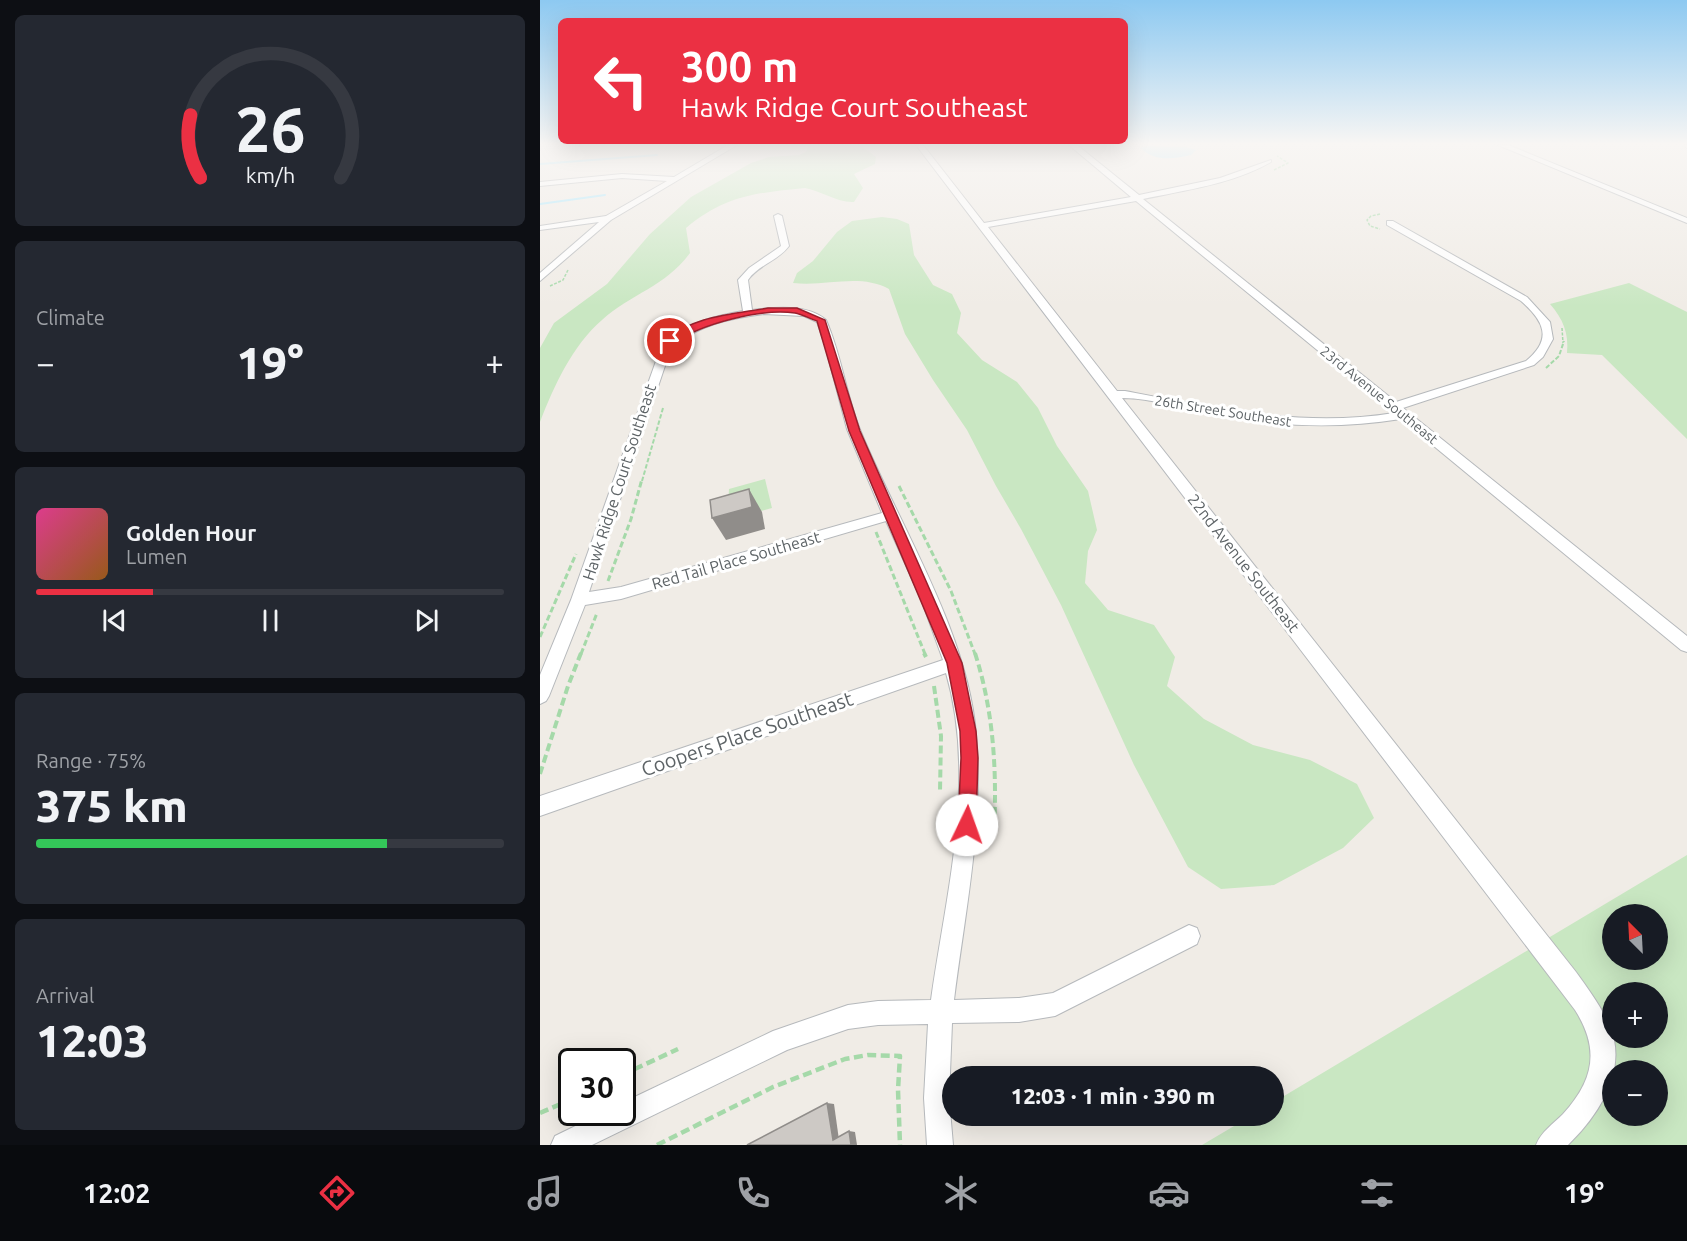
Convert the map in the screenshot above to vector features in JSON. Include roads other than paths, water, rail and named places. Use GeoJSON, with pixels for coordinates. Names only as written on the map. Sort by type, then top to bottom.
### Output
{"type":"FeatureCollection","features":[{"type":"Feature","properties":{"kind":"street"},"geometry":{"type":"LineString","coordinates":[[540,278],[608,218],[641,198]]}},
{"type":"Feature","properties":{"kind":"street","name":"22nd Avenue Southeast"},"geometry":{"type":"LineString","coordinates":[[961,198],[1568,980],[1588,1010],[1602,1041],[1601,1071],[1589,1104],[1570,1127],[1549,1145]]}},
{"type":"Feature","properties":{"kind":"street"},"geometry":{"type":"LineString","coordinates":[[982,226],[1128,198]]}},
{"type":"Feature","properties":{"kind":"street","name":"23rd Avenue Southeast"},"geometry":{"type":"LineString","coordinates":[[1138,198],[1687,645]]}},
{"type":"Feature","properties":{"kind":"street"},"geometry":{"type":"LineString","coordinates":[[1632,198],[1687,221]]}},
{"type":"Feature","properties":{"kind":"street"},"geometry":{"type":"LineString","coordinates":[[748,314],[743,280],[749,272],[785,246],[778,216]]}},
{"type":"Feature","properties":{"kind":"street"},"geometry":{"type":"LineString","coordinates":[[540,228],[608,218]]}},
{"type":"Feature","properties":{"kind":"street"},"geometry":{"type":"LineString","coordinates":[[1389,219],[1524,299],[1539,312],[1549,334],[1546,348],[1530,363],[1394,406]]}},
{"type":"Feature","properties":{"kind":"street","name":"Hawk Ridge Court Southeast"},"geometry":{"type":"LineString","coordinates":[[540,696],[579,600],[610,514],[662,352],[670,341],[687,330],[711,321],[748,314],[788,309],[807,312],[821,320],[850,420],[954,663],[968,731],[967,825],[939,1011],[935,1073],[940,1145]]}},
{"type":"Feature","properties":{"kind":"street","name":"26th Street Southeast"},"geometry":{"type":"LineString","coordinates":[[1114,395],[1125,394],[1204,411],[1292,423],[1342,424],[1404,415]]}},
{"type":"Feature","properties":{"kind":"street","name":"Red Tail Place Southeast"},"geometry":{"type":"LineString","coordinates":[[579,600],[603,597],[891,515]]}},
{"type":"Feature","properties":{"kind":"street","name":"Coopers Place Southeast"},"geometry":{"type":"LineString","coordinates":[[540,806],[931,669],[954,663]]}},
{"type":"Feature","properties":{"kind":"street"},"geometry":{"type":"LineString","coordinates":[[564,1145],[783,1040],[816,1027],[848,1017],[878,1013],[1019,1010],[1055,1004],[1189,936]]}},
{"type":"Feature","properties":{"kind":"waterway"},"geometry":{"type":"LineString","coordinates":[[540,204],[580,198]]}}]}
